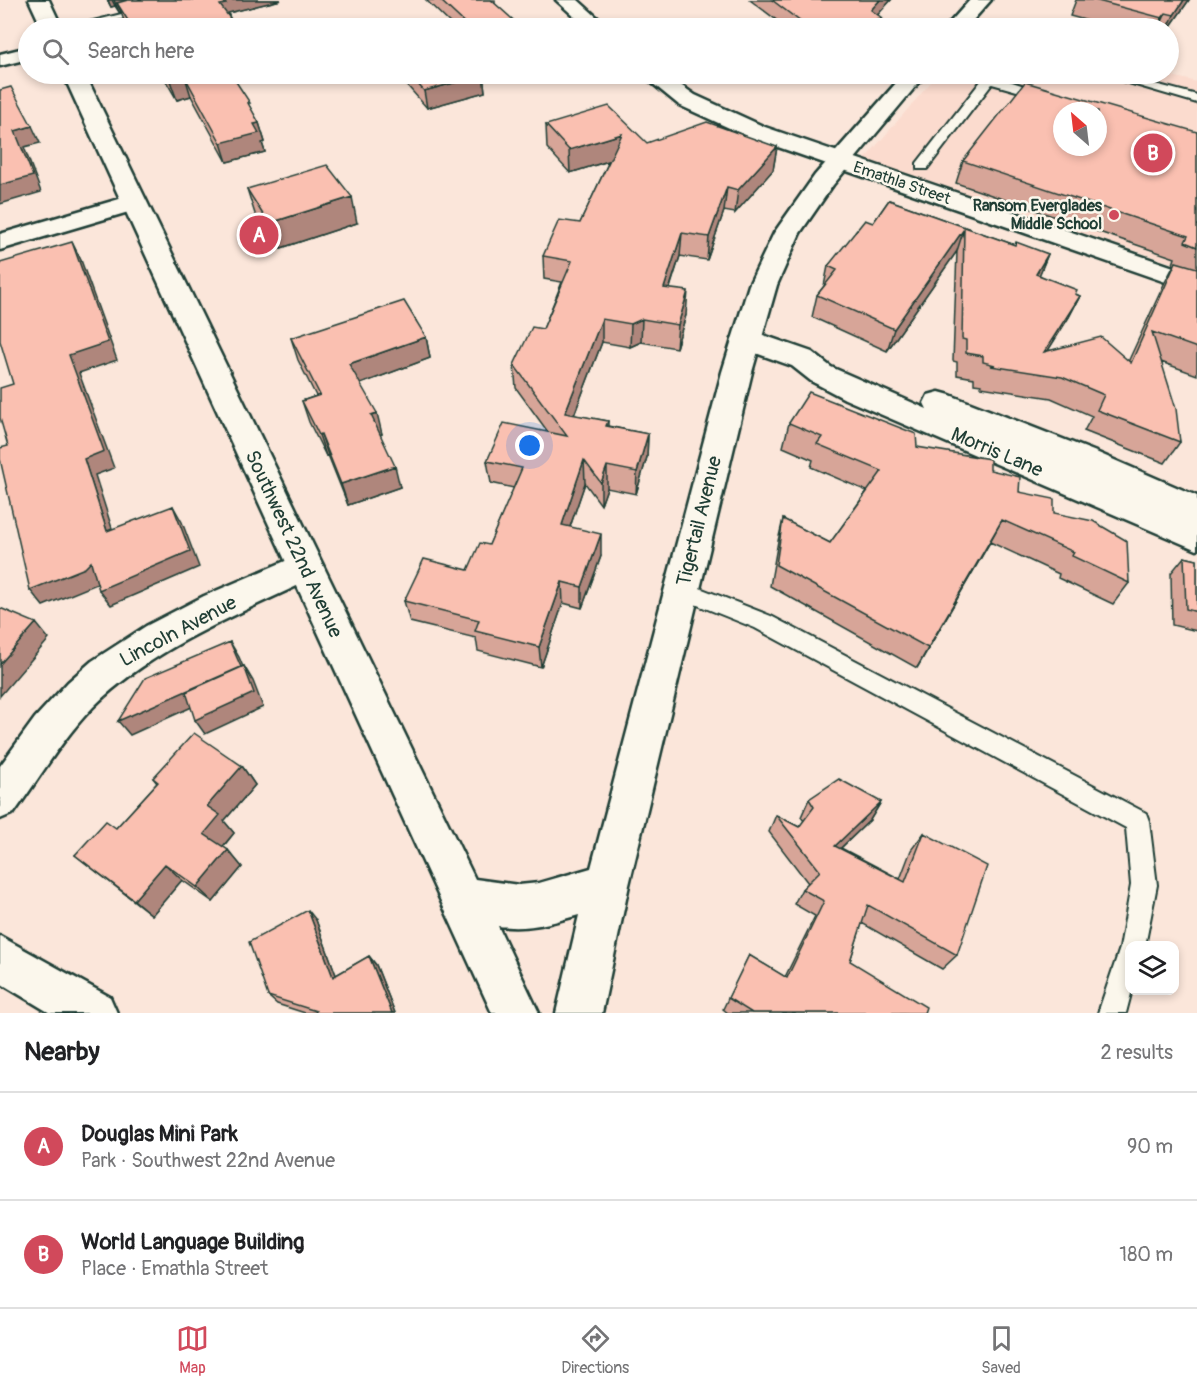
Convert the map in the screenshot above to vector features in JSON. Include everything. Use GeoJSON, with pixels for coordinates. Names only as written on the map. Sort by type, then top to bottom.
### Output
{"type":"FeatureCollection","features":[{"type":"Feature","properties":{"kind":"street"},"geometry":{"type":"LineString","coordinates":[[39,0],[47,18]]}},
{"type":"Feature","properties":{"kind":"street"},"geometry":{"type":"LineString","coordinates":[[566,0],[587,18]]}},
{"type":"Feature","properties":{"kind":"street"},"geometry":{"type":"LineString","coordinates":[[964,18],[981,0]]}},
{"type":"Feature","properties":{"kind":"street"},"geometry":{"type":"LineString","coordinates":[[0,60],[18,56]]}},
{"type":"Feature","properties":{"kind":"street","name":"Southwest 22nd Avenue"},"geometry":{"type":"LineString","coordinates":[[79,84],[304,567],[516,1013]]}},
{"type":"Feature","properties":{"kind":"street","name":"Emathla Street"},"geometry":{"type":"LineString","coordinates":[[664,84],[677,94],[718,116],[839,162],[1197,284]]}},
{"type":"Feature","properties":{"kind":"street","name":"Tigertail Avenue"},"geometry":{"type":"LineString","coordinates":[[579,1013],[608,885],[682,590],[746,339],[764,285],[780,245],[824,180],[906,84]]}},
{"type":"Feature","properties":{"kind":"street"},"geometry":{"type":"LineString","coordinates":[[0,242],[133,203]]}},
{"type":"Feature","properties":{"kind":"street","name":"Morris Lane"},"geometry":{"type":"LineString","coordinates":[[746,339],[802,359],[821,374],[856,391],[1197,536]]}},
{"type":"Feature","properties":{"kind":"street","name":"Morris Lane"},"geometry":{"type":"LineString","coordinates":[[802,359],[830,359],[876,376],[1085,461],[1197,510]]}},
{"type":"Feature","properties":{"kind":"street","name":"Lincoln Avenue"},"geometry":{"type":"LineString","coordinates":[[0,799],[66,710],[113,667],[176,629],[304,567]]}},
{"type":"Feature","properties":{"kind":"street"},"geometry":{"type":"LineString","coordinates":[[463,899],[529,906],[560,900],[608,885]]}},
{"type":"Feature","properties":{"kind":"street"},"geometry":{"type":"LineString","coordinates":[[0,958],[94,1013]]}},
{"type":"Feature","properties":{"kind":"lane"},"geometry":{"type":"LineString","coordinates":[[115,18],[193,0]]}},
{"type":"Feature","properties":{"kind":"lane"},"geometry":{"type":"LineString","coordinates":[[922,166],[985,84]]}},
{"type":"Feature","properties":{"kind":"lane"},"geometry":{"type":"LineString","coordinates":[[1015,84],[1054,97]]}},
{"type":"Feature","properties":{"kind":"lane"},"geometry":{"type":"LineString","coordinates":[[1141,84],[1197,99]]}},
{"type":"Feature","properties":{"kind":"lane"},"geometry":{"type":"LineString","coordinates":[[682,590],[739,610],[763,622],[1137,821],[1144,885],[1133,941]]}},
{"type":"Feature","properties":{"kind":"lane"},"geometry":{"type":"LineString","coordinates":[[1112,1013],[1125,971]]}},
{"type":"Feature","properties":{"kind":"shaded area","name":"Ransom Everglades Middle School"},"geometry":{"type":"Polygon","coordinates":[[[1179,78],[1197,82],[1197,271],[864,160],[929,84],[1179,84],[1179,78]]]}},
{"type":"Feature","properties":{"kind":"building"},"geometry":{"type":"Polygon","coordinates":[[[128,0],[222,0],[226,4],[220,5],[230,18],[126,18],[117,3],[128,0]]]}},
{"type":"Feature","properties":{"kind":"building"},"geometry":{"type":"Polygon","coordinates":[[[440,0],[491,0],[511,18],[459,18],[440,0]]]}},
{"type":"Feature","properties":{"kind":"building"},"geometry":{"type":"Polygon","coordinates":[[[772,0],[880,0],[871,10],[882,18],[796,18],[772,0]]]}},
{"type":"Feature","properties":{"kind":"building"},"geometry":{"type":"Polygon","coordinates":[[[1094,0],[1184,0],[1174,15],[1166,13],[1162,18],[1094,0]]]}},
{"type":"Feature","properties":{"kind":"building"},"geometry":{"type":"Polygon","coordinates":[[[189,84],[238,84],[250,103],[248,103],[259,123],[254,124],[259,133],[221,143],[189,84]]]}},
{"type":"Feature","properties":{"kind":"building"},"geometry":{"type":"Polygon","coordinates":[[[418,84],[450,84],[424,91],[418,84]]]}},
{"type":"Feature","properties":{"kind":"building"},"geometry":{"type":"Polygon","coordinates":[[[1023,84],[1032,84],[1094,102],[1053,102],[1053,156],[1107,156],[1107,106],[1197,132],[1197,247],[1185,242],[1188,236],[963,161],[1023,84]]]}},
{"type":"Feature","properties":{"kind":"building"},"geometry":{"type":"Polygon","coordinates":[[[11,87],[32,126],[15,131],[33,176],[0,185],[0,90],[11,87]]]}},
{"type":"Feature","properties":{"kind":"building"},"geometry":{"type":"Polygon","coordinates":[[[609,106],[647,143],[707,122],[777,147],[738,190],[727,187],[709,237],[682,233],[664,288],[688,291],[678,325],[642,319],[631,324],[602,319],[565,413],[608,421],[606,426],[648,434],[637,472],[607,466],[601,483],[584,460],[562,525],[601,534],[582,587],[562,582],[539,647],[475,631],[479,620],[404,601],[424,559],[468,570],[480,543],[489,545],[522,468],[487,461],[504,423],[567,436],[514,365],[532,327],[543,329],[572,261],[543,256],[559,220],[580,223],[622,134],[569,150],[546,125],[609,106]]]}},
{"type":"Feature","properties":{"kind":"building"},"geometry":{"type":"Polygon","coordinates":[[[327,165],[352,197],[273,222],[271,219],[267,221],[247,189],[327,165]]]}},
{"type":"Feature","properties":{"kind":"building"},"geometry":{"type":"Polygon","coordinates":[[[889,200],[1015,245],[1016,242],[1048,254],[1036,274],[1077,290],[1075,294],[1080,296],[1044,352],[1101,337],[1131,363],[1176,262],[1197,268],[1197,348],[1152,332],[1176,409],[1180,442],[1097,410],[1104,395],[1062,377],[991,366],[995,365],[983,362],[983,356],[966,353],[966,340],[962,339],[964,229],[894,329],[817,295],[837,270],[828,266],[865,220],[873,223],[889,200]]]}},
{"type":"Feature","properties":{"kind":"building"},"geometry":{"type":"Polygon","coordinates":[[[72,242],[108,342],[69,355],[104,451],[84,459],[107,531],[173,506],[190,551],[99,590],[91,562],[85,568],[30,590],[0,459],[0,448],[8,446],[0,418],[0,388],[13,384],[0,341],[0,263],[72,242]]]}},
{"type":"Feature","properties":{"kind":"building"},"geometry":{"type":"Polygon","coordinates":[[[404,301],[426,337],[349,364],[377,413],[371,415],[395,466],[341,484],[321,434],[319,435],[302,401],[320,395],[291,338],[404,301]]]}},
{"type":"Feature","properties":{"kind":"building"},"geometry":{"type":"Polygon","coordinates":[[[809,392],[916,434],[917,447],[990,459],[990,470],[1020,477],[1019,492],[1054,499],[1054,513],[1093,521],[1127,541],[1129,583],[1072,556],[1074,552],[1002,520],[928,648],[776,565],[783,519],[830,543],[882,471],[817,444],[822,437],[789,423],[809,392]]]}},
{"type":"Feature","properties":{"kind":"building"},"geometry":{"type":"Polygon","coordinates":[[[1184,557],[1197,560],[1197,612],[1186,609],[1184,557]]]}},
{"type":"Feature","properties":{"kind":"building"},"geometry":{"type":"Polygon","coordinates":[[[0,608],[36,623],[0,664],[0,608]]]}},
{"type":"Feature","properties":{"kind":"building"},"geometry":{"type":"Polygon","coordinates":[[[230,642],[241,667],[118,721],[145,678],[230,642]]]}},
{"type":"Feature","properties":{"kind":"building"},"geometry":{"type":"Polygon","coordinates":[[[244,666],[254,693],[195,720],[186,692],[244,666]]]}},
{"type":"Feature","properties":{"kind":"building"},"geometry":{"type":"Polygon","coordinates":[[[194,733],[242,766],[207,806],[220,815],[204,834],[228,850],[197,887],[165,864],[134,900],[75,855],[106,821],[116,828],[158,782],[153,778],[194,733]]]}},
{"type":"Feature","properties":{"kind":"building"},"geometry":{"type":"Polygon","coordinates":[[[839,779],[881,802],[835,846],[905,882],[924,833],[987,866],[957,955],[868,905],[850,961],[926,1007],[924,1013],[752,1013],[728,998],[749,955],[787,978],[824,901],[802,889],[820,871],[776,815],[799,827],[814,807],[809,799],[839,779]]]}},
{"type":"Feature","properties":{"kind":"building"},"geometry":{"type":"Polygon","coordinates":[[[308,910],[333,977],[369,956],[392,1013],[315,1013],[316,1011],[268,996],[249,942],[308,910]]]}},
{"type":"Feature","properties":{"kind":"place","name":"World Language Building"},"geometry":{"type":"Point","coordinates":[1153,153]}},
{"type":"Feature","properties":{"kind":"place","name":"Ransom Everglades Middle School"},"geometry":{"type":"Point","coordinates":[1114,215]}},
{"type":"Feature","properties":{"kind":"place","name":"Douglas Mini Park"},"geometry":{"type":"Point","coordinates":[259,235]}}]}
